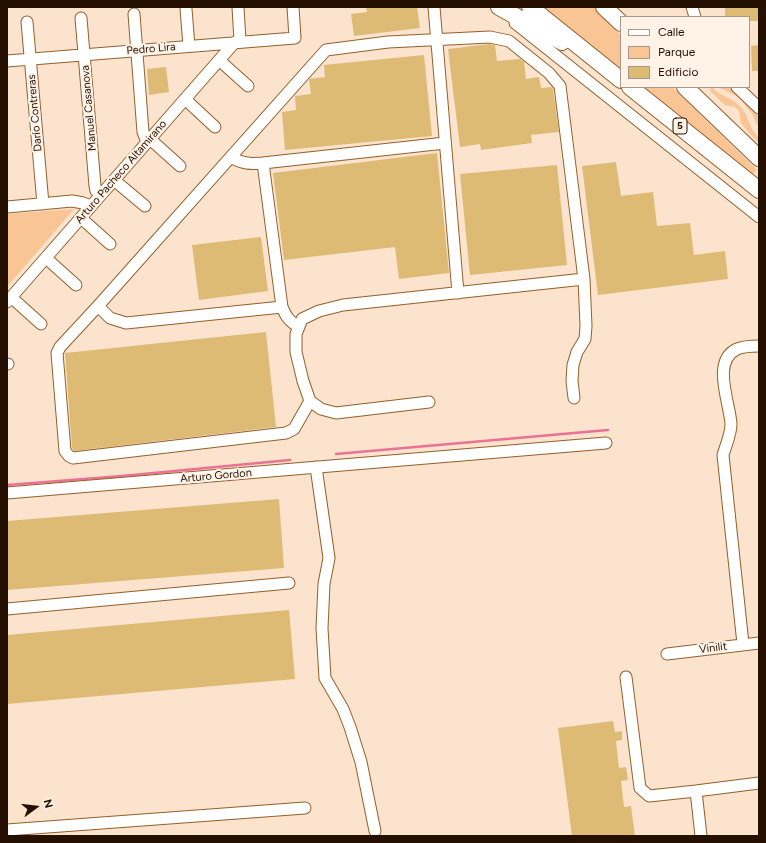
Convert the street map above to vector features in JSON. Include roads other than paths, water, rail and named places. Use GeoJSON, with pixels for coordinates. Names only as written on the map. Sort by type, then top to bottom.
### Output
{"type":"FeatureCollection","features":[{"type":"Feature","properties":{"kind":"highway"},"geometry":{"type":"LineString","coordinates":[[499,7],[558,40],[586,52]]}},
{"type":"Feature","properties":{"kind":"highway"},"geometry":{"type":"LineString","coordinates":[[530,7],[620,79]]}},
{"type":"Feature","properties":{"kind":"highway"},"geometry":{"type":"LineString","coordinates":[[604,7],[620,22]]}},
{"type":"Feature","properties":{"kind":"highway","name":"5"},"geometry":{"type":"LineString","coordinates":[[631,88],[759,190]]}},
{"type":"Feature","properties":{"kind":"highway"},"geometry":{"type":"LineString","coordinates":[[686,88],[759,158]]}},
{"type":"Feature","properties":{"kind":"street"},"geometry":{"type":"LineString","coordinates":[[238,7],[238,42]]}},
{"type":"Feature","properties":{"kind":"street","name":"Pedro Lira"},"geometry":{"type":"LineString","coordinates":[[7,61],[295,38],[293,7]]}},
{"type":"Feature","properties":{"kind":"street"},"geometry":{"type":"LineString","coordinates":[[434,7],[458,293]]}},
{"type":"Feature","properties":{"kind":"street"},"geometry":{"type":"LineString","coordinates":[[495,7],[759,217]]}},
{"type":"Feature","properties":{"kind":"street"},"geometry":{"type":"LineString","coordinates":[[186,9],[189,46]]}},
{"type":"Feature","properties":{"kind":"street"},"geometry":{"type":"LineString","coordinates":[[134,14],[143,132],[149,141],[180,166]]}},
{"type":"Feature","properties":{"kind":"street","name":"Manuel Casanova"},"geometry":{"type":"LineString","coordinates":[[81,18],[95,186],[96,191],[101,195]]}},
{"type":"Feature","properties":{"kind":"street","name":"Darío Contreras"},"geometry":{"type":"LineString","coordinates":[[27,22],[43,204]]}},
{"type":"Feature","properties":{"kind":"street"},"geometry":{"type":"LineString","coordinates":[[310,401],[294,429],[286,433],[71,457],[66,454],[65,451],[57,353],[60,347],[326,50],[388,42],[490,37],[509,41],[549,72],[560,86],[584,279],[586,332],[585,339],[577,352],[573,365],[572,381],[574,398]]}},
{"type":"Feature","properties":{"kind":"street","name":"Arturo Pacheco Altamirano"},"geometry":{"type":"LineString","coordinates":[[9,300],[219,60],[238,42]]}},
{"type":"Feature","properties":{"kind":"street"},"geometry":{"type":"LineString","coordinates":[[219,60],[248,86]]}},
{"type":"Feature","properties":{"kind":"street"},"geometry":{"type":"LineString","coordinates":[[738,88],[759,108]]}},
{"type":"Feature","properties":{"kind":"street"},"geometry":{"type":"LineString","coordinates":[[185,99],[215,126]]}},
{"type":"Feature","properties":{"kind":"street"},"geometry":{"type":"LineString","coordinates":[[231,157],[238,162],[247,164],[264,163],[445,143]]}},
{"type":"Feature","properties":{"kind":"street"},"geometry":{"type":"LineString","coordinates":[[264,163],[282,307],[286,317],[299,327]]}},
{"type":"Feature","properties":{"kind":"street"},"geometry":{"type":"LineString","coordinates":[[114,180],[145,206]]}},
{"type":"Feature","properties":{"kind":"street"},"geometry":{"type":"LineString","coordinates":[[7,207],[78,202],[91,206]]}},
{"type":"Feature","properties":{"kind":"street"},"geometry":{"type":"LineString","coordinates":[[81,218],[110,244]]}},
{"type":"Feature","properties":{"kind":"street"},"geometry":{"type":"LineString","coordinates":[[46,258],[76,285]]}},
{"type":"Feature","properties":{"kind":"street"},"geometry":{"type":"LineString","coordinates":[[429,402],[336,413],[321,409],[310,401],[302,381],[296,352],[296,334],[302,319],[319,311],[343,305],[584,279]]}},
{"type":"Feature","properties":{"kind":"street"},"geometry":{"type":"LineString","coordinates":[[9,300],[41,324]]}},
{"type":"Feature","properties":{"kind":"street"},"geometry":{"type":"LineString","coordinates":[[98,306],[110,318],[126,322],[282,307]]}},
{"type":"Feature","properties":{"kind":"street"},"geometry":{"type":"LineString","coordinates":[[743,644],[723,455],[731,425],[723,376],[725,362],[737,349],[759,346]]}},
{"type":"Feature","properties":{"kind":"street","name":"Arturo Gordon"},"geometry":{"type":"LineString","coordinates":[[7,493],[606,443]]}},
{"type":"Feature","properties":{"kind":"street"},"geometry":{"type":"LineString","coordinates":[[316,467],[329,558],[324,584],[322,628],[325,678],[343,709],[350,728],[361,762],[375,832]]}},
{"type":"Feature","properties":{"kind":"street"},"geometry":{"type":"LineString","coordinates":[[7,609],[289,583]]}},
{"type":"Feature","properties":{"kind":"street","name":"Vinilit"},"geometry":{"type":"LineString","coordinates":[[667,654],[759,642]]}},
{"type":"Feature","properties":{"kind":"street"},"geometry":{"type":"LineString","coordinates":[[626,677],[640,788],[649,796],[759,784]]}},
{"type":"Feature","properties":{"kind":"street"},"geometry":{"type":"LineString","coordinates":[[696,791],[701,836]]}},
{"type":"Feature","properties":{"kind":"street"},"geometry":{"type":"LineString","coordinates":[[7,830],[305,808]]}},
{"type":"Feature","properties":{"kind":"waterway"},"geometry":{"type":"LineString","coordinates":[[336,454],[608,430]]}},
{"type":"Feature","properties":{"kind":"waterway"},"geometry":{"type":"LineString","coordinates":[[7,485],[290,460]]}}]}
